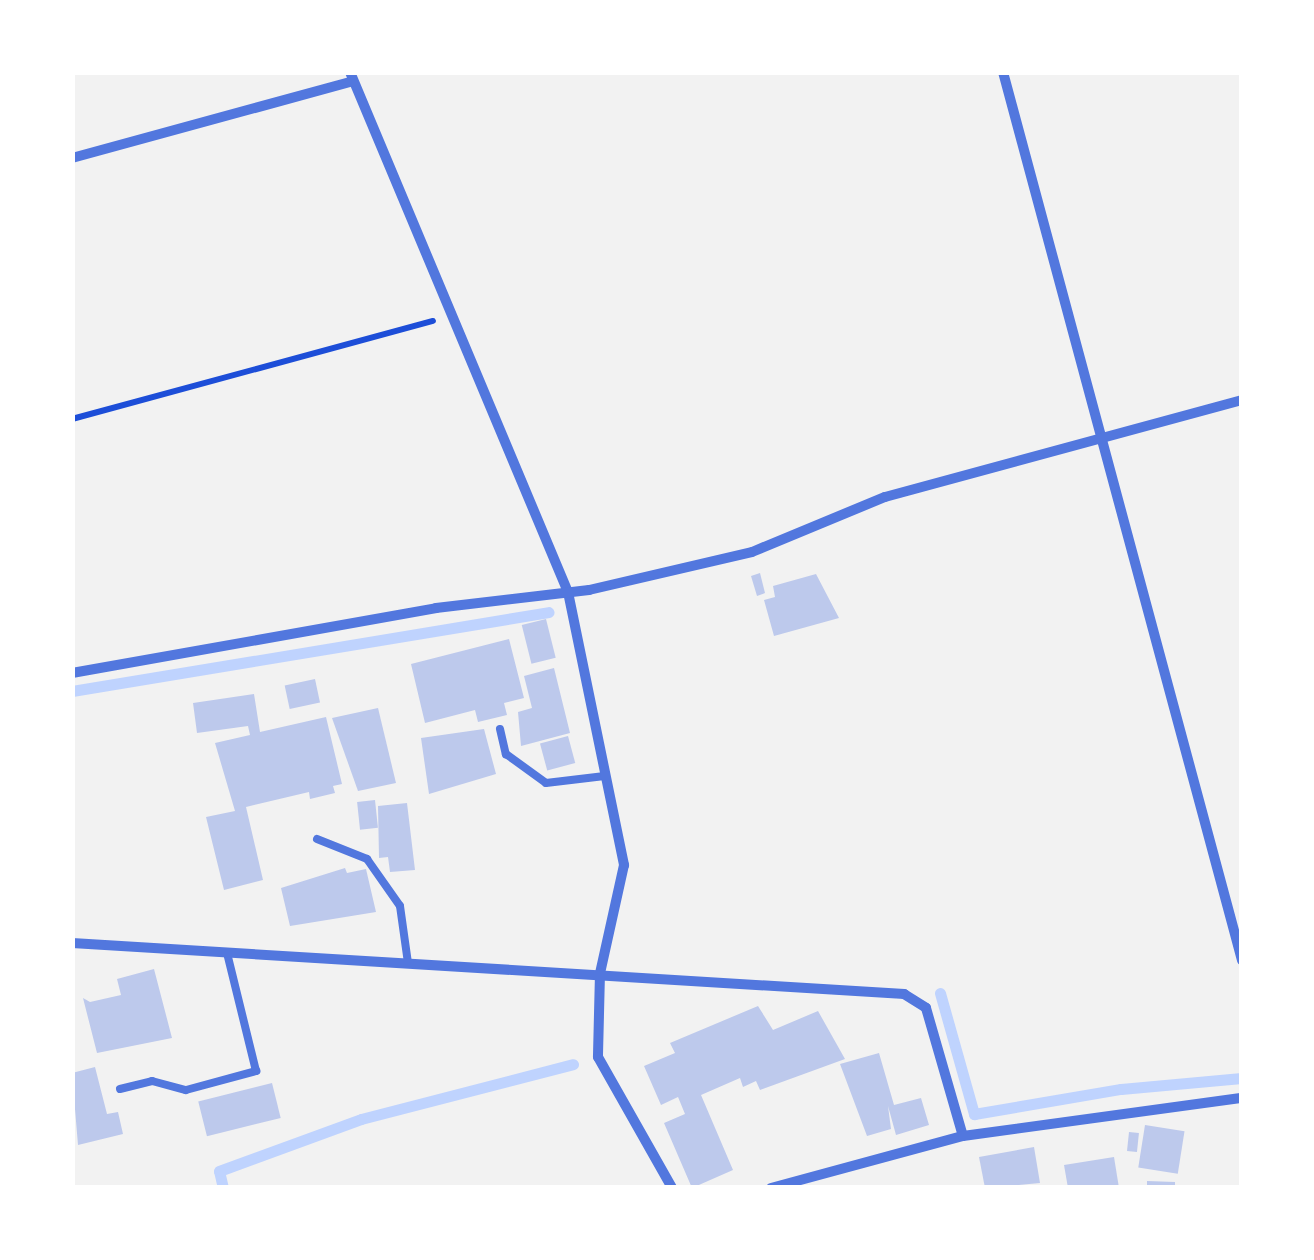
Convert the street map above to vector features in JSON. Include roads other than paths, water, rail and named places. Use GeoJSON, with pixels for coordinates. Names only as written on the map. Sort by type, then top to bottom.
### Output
{"type":"FeatureCollection","features":[{"type":"Feature","properties":{"kind":"street"},"geometry":{"type":"LineString","coordinates":[[1004,72],[1242,960]]}},
{"type":"Feature","properties":{"kind":"street"},"geometry":{"type":"LineString","coordinates":[[72,158],[351,77],[568,592],[624,865],[600,974],[598,1057],[672,1188]]}},
{"type":"Feature","properties":{"kind":"street"},"geometry":{"type":"LineString","coordinates":[[72,672],[398,614],[568,592],[752,552],[884,496],[1242,400]]}},
{"type":"Feature","properties":{"kind":"street"},"geometry":{"type":"LineString","coordinates":[[72,942],[904,994],[926,1008],[963,1136]]}},
{"type":"Feature","properties":{"kind":"street"},"geometry":{"type":"LineString","coordinates":[[771,1188],[963,1136],[1242,1098]]}},
{"type":"Feature","properties":{"kind":"lane"},"geometry":{"type":"LineString","coordinates":[[500,729],[506,754],[546,784],[606,776]]}},
{"type":"Feature","properties":{"kind":"lane"},"geometry":{"type":"LineString","coordinates":[[316,839],[366,859],[400,906],[408,963]]}},
{"type":"Feature","properties":{"kind":"lane"},"geometry":{"type":"LineString","coordinates":[[120,1090],[152,1081],[186,1090],[256,1072],[227,953]]}},
{"type":"Feature","properties":{"kind":"waterway"},"geometry":{"type":"LineString","coordinates":[[72,691],[549,612]]}},
{"type":"Feature","properties":{"kind":"waterway"},"geometry":{"type":"LineString","coordinates":[[940,993],[974,1114],[1121,1089],[1242,1078]]}},
{"type":"Feature","properties":{"kind":"waterway"},"geometry":{"type":"LineString","coordinates":[[223,1188],[219,1171],[361,1119],[573,1064]]}}]}
